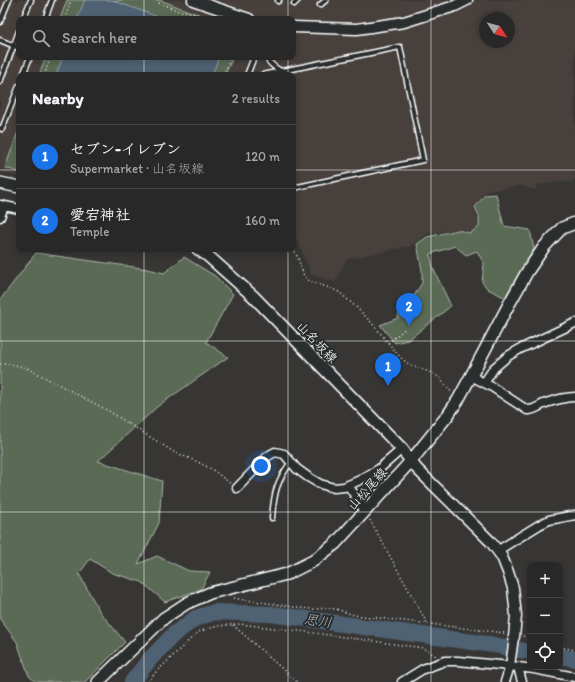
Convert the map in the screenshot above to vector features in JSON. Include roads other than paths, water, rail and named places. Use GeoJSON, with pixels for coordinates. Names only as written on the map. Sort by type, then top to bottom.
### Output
{"type":"FeatureCollection","features":[{"type":"Feature","properties":{"kind":"main road"},"geometry":{"type":"LineString","coordinates":[[0,183],[16,186]]}},
{"type":"Feature","properties":{"kind":"main road","name":"山松尾線"},"geometry":{"type":"LineString","coordinates":[[98,682],[164,618],[187,603],[210,593],[287,574],[313,561],[335,544],[438,430],[458,400],[527,272],[544,247],[562,228],[575,222]]}},
{"type":"Feature","properties":{"kind":"main road","name":"山名坂線"},"geometry":{"type":"LineString","coordinates":[[202,252],[252,296],[411,461]]}},
{"type":"Feature","properties":{"kind":"street"},"geometry":{"type":"LineString","coordinates":[[193,0],[240,16]]}},
{"type":"Feature","properties":{"kind":"street"},"geometry":{"type":"LineString","coordinates":[[296,27],[357,29],[404,22],[454,3],[467,0]]}},
{"type":"Feature","properties":{"kind":"street"},"geometry":{"type":"LineString","coordinates":[[0,217],[2,206],[16,208]]}},
{"type":"Feature","properties":{"kind":"street"},"geometry":{"type":"LineString","coordinates":[[484,383],[494,368],[508,356],[575,323]]}},
{"type":"Feature","properties":{"kind":"street"},"geometry":{"type":"LineString","coordinates":[[471,376],[516,401],[528,410],[565,398],[575,397]]}},
{"type":"Feature","properties":{"kind":"street"},"geometry":{"type":"LineString","coordinates":[[237,488],[268,456],[275,452],[284,454],[297,469],[308,477],[320,484],[334,488],[348,486],[360,480],[379,469],[402,450]]}},
{"type":"Feature","properties":{"kind":"street"},"geometry":{"type":"LineString","coordinates":[[411,461],[417,469],[491,542],[502,557],[513,588],[516,616],[513,664],[506,682]]}},
{"type":"Feature","properties":{"kind":"street"},"geometry":{"type":"LineString","coordinates":[[348,486],[365,512]]}},
{"type":"Feature","properties":{"kind":"street"},"geometry":{"type":"LineString","coordinates":[[498,552],[538,525],[549,520],[575,515]]}},
{"type":"Feature","properties":{"kind":"street"},"geometry":{"type":"LineString","coordinates":[[402,682],[423,669],[445,661],[513,664],[575,677]]}},
{"type":"Feature","properties":{"kind":"street"},"geometry":{"type":"LineString","coordinates":[[513,664],[522,682]]}},
{"type":"Feature","properties":{"kind":"lane"},"geometry":{"type":"LineString","coordinates":[[0,22],[9,0]]}},
{"type":"Feature","properties":{"kind":"lane"},"geometry":{"type":"LineString","coordinates":[[24,16],[31,0]]}},
{"type":"Feature","properties":{"kind":"lane"},"geometry":{"type":"LineString","coordinates":[[45,16],[52,0]]}},
{"type":"Feature","properties":{"kind":"lane"},"geometry":{"type":"LineString","coordinates":[[294,4],[298,0]]}},
{"type":"Feature","properties":{"kind":"lane"},"geometry":{"type":"LineString","coordinates":[[320,5],[326,0]]}},
{"type":"Feature","properties":{"kind":"lane"},"geometry":{"type":"LineString","coordinates":[[0,82],[16,38]]}},
{"type":"Feature","properties":{"kind":"lane"},"geometry":{"type":"LineString","coordinates":[[0,40],[16,46]]}},
{"type":"Feature","properties":{"kind":"lane"},"geometry":{"type":"LineString","coordinates":[[277,72],[400,47],[423,160],[296,187]]}},
{"type":"Feature","properties":{"kind":"lane"},"geometry":{"type":"LineString","coordinates":[[24,72],[29,60]]}},
{"type":"Feature","properties":{"kind":"lane"},"geometry":{"type":"LineString","coordinates":[[248,72],[253,60]]}},
{"type":"Feature","properties":{"kind":"lane"},"geometry":{"type":"LineString","coordinates":[[267,60],[282,71]]}},
{"type":"Feature","properties":{"kind":"lane"},"geometry":{"type":"LineString","coordinates":[[0,128],[2,129],[16,94]]}},
{"type":"Feature","properties":{"kind":"lane"},"geometry":{"type":"LineString","coordinates":[[272,518],[276,488],[283,472],[291,462]]}},
{"type":"Feature","properties":{"kind":"water"},"geometry":{"type":"Polygon","coordinates":[[[85,0],[112,0],[156,16],[78,16],[85,0]]]}},
{"type":"Feature","properties":{"kind":"water"},"geometry":{"type":"Polygon","coordinates":[[[62,60],[218,60],[213,72],[57,72],[62,60]]]}},
{"type":"Feature","properties":{"kind":"waterway","name":"思川"},"geometry":{"type":"LineString","coordinates":[[132,682],[149,660],[174,634],[196,618],[215,612],[271,614],[494,645],[527,651]]}},
{"type":"Feature","properties":{"kind":"waterway","name":"思川"},"geometry":{"type":"LineString","coordinates":[[563,657],[575,659]]}},
{"type":"Feature","properties":{"kind":"place","name":"愛宕神社"},"geometry":{"type":"Point","coordinates":[409,326]}},
{"type":"Feature","properties":{"kind":"place","name":"セブン-イレブン"},"geometry":{"type":"Point","coordinates":[388,386]}}]}
